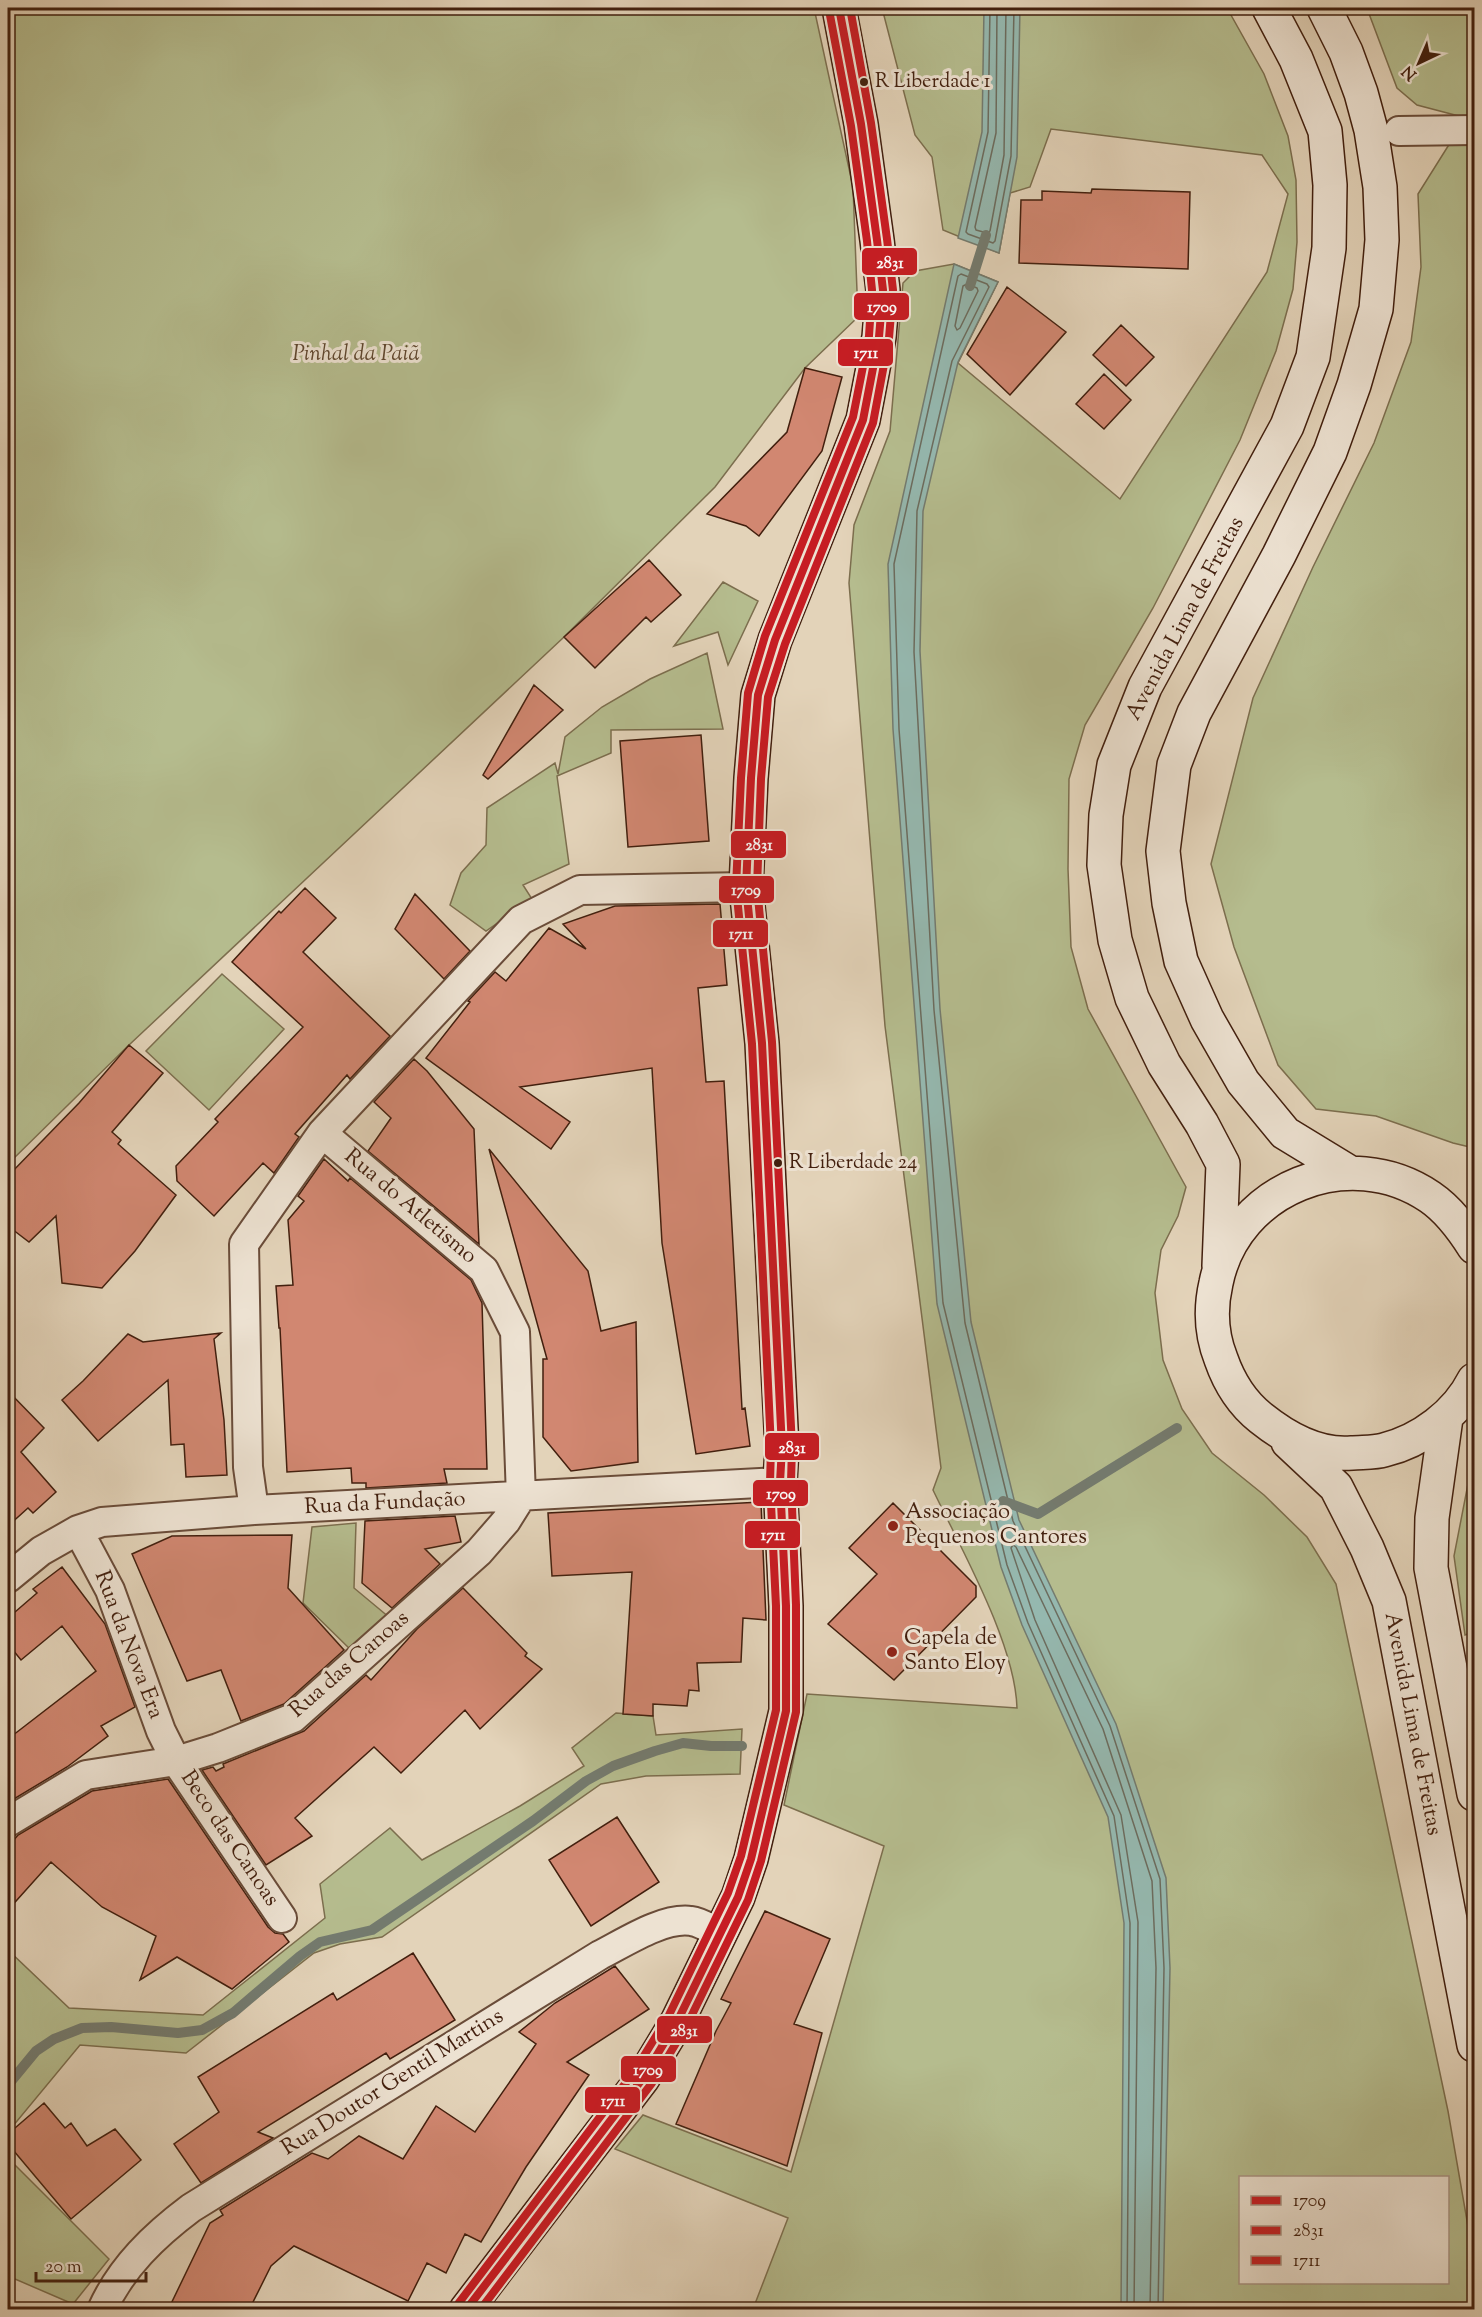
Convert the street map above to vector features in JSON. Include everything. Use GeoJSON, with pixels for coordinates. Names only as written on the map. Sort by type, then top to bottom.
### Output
{"type":"FeatureCollection","features":[{"type":"Feature","properties":{"kind":"main road"},"geometry":{"type":"LineString","coordinates":[[466,2310],[643,2078],[678,2020],[738,1897],[751,1859],[786,1711],[786,1606],[780,1482],[782,1448],[762,1043],[746,887],[751,778],[758,695],[776,640],[863,420],[879,337],[883,290],[878,240],[861,124],[839,8]]}},
{"type":"Feature","properties":{"kind":"main road","name":"Avenida Lima de Freitas"},"geometry":{"type":"LineString","coordinates":[[1219,1266],[1223,1164],[1202,1124],[1164,1064],[1132,998],[1115,940],[1104,865],[1106,815],[1114,765],[1145,687],[1287,426],[1313,357],[1329,248],[1330,185],[1325,131],[1296,59],[1269,8]]}},
{"type":"Feature","properties":{"kind":"main road"},"geometry":{"type":"LineString","coordinates":[[1324,8],[1350,62],[1371,130],[1380,187],[1382,240],[1376,309],[1354,385],[1330,452],[1279,555],[1194,713],[1174,765],[1163,851],[1169,903],[1181,961],[1207,1019],[1243,1082],[1285,1133],[1348,1172]]}},
{"type":"Feature","properties":{"kind":"main road"},"geometry":{"type":"LineString","coordinates":[[1474,1203],[1429,1196],[1390,1178],[1348,1172],[1307,1180],[1269,1199],[1239,1229],[1219,1266],[1212,1304],[1214,1342],[1228,1378],[1250,1410],[1281,1434],[1313,1448],[1348,1454],[1383,1450],[1417,1438],[1446,1418],[1468,1393],[1474,1380]]}},
{"type":"Feature","properties":{"kind":"main road"},"geometry":{"type":"LineString","coordinates":[[1429,1196],[1458,1222],[1474,1247]]}},
{"type":"Feature","properties":{"kind":"main road"},"geometry":{"type":"LineString","coordinates":[[1446,1418],[1432,1518],[1431,1568],[1474,1794]]}},
{"type":"Feature","properties":{"kind":"main road","name":"Avenida Lima de Freitas"},"geometry":{"type":"LineString","coordinates":[[1281,1434],[1336,1487],[1367,1548],[1389,1601],[1474,2045]]}},
{"type":"Feature","properties":{"kind":"street"},"geometry":{"type":"LineString","coordinates":[[1399,130],[1474,130]]}},
{"type":"Feature","properties":{"kind":"street"},"geometry":{"type":"LineString","coordinates":[[254,1510],[248,1467],[244,1244],[322,1133],[521,920],[580,890],[746,887]]}},
{"type":"Feature","properties":{"kind":"street","name":"Rua do Atletismo"},"geometry":{"type":"LineString","coordinates":[[322,1133],[484,1270],[515,1332],[521,1497]]}},
{"type":"Feature","properties":{"kind":"street","name":"Rua da Fundação"},"geometry":{"type":"LineString","coordinates":[[8,1578],[41,1551],[78,1530],[102,1522],[254,1510],[780,1482]]}},
{"type":"Feature","properties":{"kind":"street","name":"Rua das Canoas"},"geometry":{"type":"LineString","coordinates":[[8,1822],[87,1774],[176,1761],[218,1748],[293,1718],[479,1552],[506,1521],[521,1497]]}},
{"type":"Feature","properties":{"kind":"street","name":"Rua da Nova Era"},"geometry":{"type":"LineString","coordinates":[[78,1530],[110,1590],[161,1731],[176,1761]]}},
{"type":"Feature","properties":{"kind":"street","name":"Beco das Canoas"},"geometry":{"type":"LineString","coordinates":[[176,1761],[282,1918]]}},
{"type":"Feature","properties":{"kind":"street","name":"Rua Doutor Gentil Martins"},"geometry":{"type":"LineString","coordinates":[[102,2310],[108,2296],[142,2250],[164,2228],[191,2208],[600,1955],[639,1935],[677,1922],[692,1921],[721,1934]]}},
{"type":"Feature","properties":{"kind":"green space","name":"Pinhal da Paiã"},"geometry":{"type":"Polygon","coordinates":[[[8,8],[814,8],[853,187],[858,317],[805,368],[715,487],[564,637],[129,1045],[8,1164],[8,8]]]}},
{"type":"Feature","properties":{"kind":"green space"},"geometry":{"type":"Polygon","coordinates":[[[882,8],[1227,8],[1264,74],[1288,136],[1296,180],[1297,242],[1293,289],[1276,351],[1240,440],[1153,608],[1085,725],[1069,779],[1068,869],[1071,947],[1088,1009],[1186,1187],[1178,1216],[1161,1250],[1155,1293],[1163,1360],[1182,1409],[1212,1453],[1264,1495],[1307,1537],[1336,1584],[1448,2111],[1474,2261],[1474,2309],[753,2309],[788,2218],[615,2149],[643,2115],[791,2172],[884,1846],[784,1805],[807,1694],[1017,1708],[1014,1682],[997,1626],[933,1490],[941,1468],[885,1026],[849,583],[854,525],[890,431],[903,283],[915,271],[954,264],[998,282],[958,363],[1120,499],[1267,272],[1288,194],[1262,155],[1051,129],[1030,187],[1010,193],[999,253],[943,230],[932,157],[915,135],[882,8]]]}},
{"type":"Feature","properties":{"kind":"green space"},"geometry":{"type":"Polygon","coordinates":[[[1373,8],[1474,8],[1474,120],[1417,105],[1397,88],[1368,11],[1373,8]]]}},
{"type":"Feature","properties":{"kind":"green space"},"geometry":{"type":"Polygon","coordinates":[[[1474,137],[1474,1148],[1376,1116],[1316,1109],[1278,1065],[1234,947],[1211,864],[1253,698],[1313,567],[1374,443],[1411,342],[1421,267],[1418,194],[1450,143],[1474,137]]]}},
{"type":"Feature","properties":{"kind":"green space"},"geometry":{"type":"Polygon","coordinates":[[[723,582],[758,601],[728,665],[718,632],[674,646],[723,582]]]}},
{"type":"Feature","properties":{"kind":"green space"},"geometry":{"type":"Polygon","coordinates":[[[707,653],[723,729],[611,730],[611,753],[557,776],[569,864],[523,885],[532,899],[486,931],[450,905],[461,873],[486,845],[487,808],[555,763],[558,774],[565,737],[602,707],[650,679],[707,653]]]}},
{"type":"Feature","properties":{"kind":"green space"},"geometry":{"type":"Polygon","coordinates":[[[222,974],[284,1029],[209,1110],[146,1051],[222,974]]]}},
{"type":"Feature","properties":{"kind":"green space"},"geometry":{"type":"Polygon","coordinates":[[[1474,1453],[1474,1632],[1465,1635],[1454,1556],[1474,1453]]]}},
{"type":"Feature","properties":{"kind":"green space"},"geometry":{"type":"Polygon","coordinates":[[[356,1523],[354,1588],[390,1618],[354,1653],[303,1603],[312,1527],[356,1523]]]}},
{"type":"Feature","properties":{"kind":"green space"},"geometry":{"type":"Polygon","coordinates":[[[616,1713],[653,1716],[656,1735],[742,1729],[740,1774],[646,1776],[601,1784],[382,1937],[340,1944],[314,1953],[186,2053],[80,2045],[8,2132],[8,1950],[69,2008],[203,2015],[325,1918],[320,1884],[390,1828],[422,1860],[520,1806],[584,1766],[572,1748],[616,1713]]]}},
{"type":"Feature","properties":{"kind":"green space"},"geometry":{"type":"Polygon","coordinates":[[[8,2158],[109,2259],[73,2304],[8,2276],[8,2158]]]}},
{"type":"Feature","properties":{"kind":"water"},"geometry":{"type":"Polygon","coordinates":[[[984,8],[1020,8],[1017,157],[999,253],[958,238],[982,132],[984,8]]]}},
{"type":"Feature","properties":{"kind":"water"},"geometry":{"type":"Polygon","coordinates":[[[954,264],[998,282],[958,362],[923,511],[920,651],[940,1009],[971,1322],[1019,1520],[1116,1724],[1166,1878],[1170,1968],[1163,2309],[1121,2309],[1124,1923],[1108,1817],[1022,1625],[1001,1567],[937,1304],[893,729],[888,564],[954,264]]]}},
{"type":"Feature","properties":{"kind":"building"},"geometry":{"type":"Polygon","coordinates":[[[1092,189],[1190,192],[1188,269],[1019,263],[1021,200],[1042,200],[1042,191],[1091,193],[1092,189]]]}},
{"type":"Feature","properties":{"kind":"building"},"geometry":{"type":"Polygon","coordinates":[[[1007,287],[1066,332],[1010,395],[967,354],[1007,287]]]}},
{"type":"Feature","properties":{"kind":"building"},"geometry":{"type":"Polygon","coordinates":[[[1121,325],[1154,357],[1126,386],[1093,355],[1121,325]]]}},
{"type":"Feature","properties":{"kind":"building"},"geometry":{"type":"Polygon","coordinates":[[[805,368],[842,377],[822,451],[759,536],[746,526],[707,514],[787,432],[805,368]]]}},
{"type":"Feature","properties":{"kind":"building"},"geometry":{"type":"Polygon","coordinates":[[[1104,374],[1131,400],[1104,429],[1076,404],[1104,374]]]}},
{"type":"Feature","properties":{"kind":"building"},"geometry":{"type":"Polygon","coordinates":[[[649,560],[681,595],[651,622],[646,617],[595,668],[564,637],[649,560]]]}},
{"type":"Feature","properties":{"kind":"building"},"geometry":{"type":"Polygon","coordinates":[[[534,685],[563,710],[488,779],[483,775],[534,685]]]}},
{"type":"Feature","properties":{"kind":"building"},"geometry":{"type":"Polygon","coordinates":[[[701,735],[709,841],[628,847],[620,741],[701,735]]]}},
{"type":"Feature","properties":{"kind":"building"},"geometry":{"type":"Polygon","coordinates":[[[305,888],[336,918],[303,952],[390,1036],[350,1079],[347,1075],[295,1134],[299,1137],[274,1173],[263,1163],[214,1216],[177,1181],[176,1166],[218,1122],[215,1119],[303,1027],[232,962],[279,911],[281,913],[305,888]]]}},
{"type":"Feature","properties":{"kind":"building"},"geometry":{"type":"Polygon","coordinates":[[[415,894],[470,951],[444,979],[395,929],[415,894]]]}},
{"type":"Feature","properties":{"kind":"building"},"geometry":{"type":"Polygon","coordinates":[[[720,904],[727,985],[698,988],[706,1082],[724,1081],[742,1409],[745,1408],[750,1446],[696,1454],[662,1243],[652,1068],[520,1087],[570,1122],[551,1149],[426,1058],[470,1002],[468,1001],[495,972],[506,981],[549,928],[586,949],[563,924],[615,906],[720,904]]]}},
{"type":"Feature","properties":{"kind":"building"},"geometry":{"type":"Polygon","coordinates":[[[129,1045],[163,1073],[112,1132],[121,1140],[118,1144],[176,1195],[135,1251],[102,1288],[62,1283],[56,1216],[29,1242],[8,1226],[8,1176],[79,1103],[129,1045]]]}},
{"type":"Feature","properties":{"kind":"building"},"geometry":{"type":"Polygon","coordinates":[[[414,1059],[427,1071],[474,1129],[479,1244],[368,1151],[391,1118],[374,1102],[414,1059]]]}},
{"type":"Feature","properties":{"kind":"building"},"geometry":{"type":"Polygon","coordinates":[[[489,1149],[588,1271],[601,1331],[636,1322],[638,1462],[571,1471],[543,1437],[543,1359],[547,1359],[489,1149]]]}},
{"type":"Feature","properties":{"kind":"building"},"geometry":{"type":"Polygon","coordinates":[[[324,1159],[348,1181],[350,1178],[471,1280],[482,1303],[487,1469],[444,1469],[447,1483],[366,1488],[366,1483],[352,1483],[351,1468],[287,1472],[276,1286],[293,1285],[288,1220],[304,1201],[298,1196],[324,1159]]]}},
{"type":"Feature","properties":{"kind":"building"},"geometry":{"type":"Polygon","coordinates":[[[221,1333],[214,1339],[224,1420],[227,1475],[186,1477],[184,1444],[171,1445],[168,1380],[98,1441],[62,1400],[128,1334],[143,1342],[221,1333]]]}},
{"type":"Feature","properties":{"kind":"building"},"geometry":{"type":"Polygon","coordinates":[[[8,1391],[44,1428],[21,1452],[56,1492],[33,1513],[28,1508],[8,1526],[8,1391]]]}},
{"type":"Feature","properties":{"kind":"building"},"geometry":{"type":"Polygon","coordinates":[[[761,1502],[766,1620],[743,1618],[741,1662],[697,1663],[699,1691],[689,1690],[687,1706],[653,1704],[653,1716],[623,1714],[632,1572],[552,1576],[548,1513],[761,1502]]]}},
{"type":"Feature","properties":{"kind":"building","name":"Capela de Santo Eloy"},"geometry":{"type":"Polygon","coordinates":[[[893,1503],[976,1586],[976,1597],[894,1680],[828,1624],[877,1574],[849,1548],[893,1503]]]}},
{"type":"Feature","properties":{"kind":"building"},"geometry":{"type":"Polygon","coordinates":[[[455,1516],[461,1542],[425,1549],[440,1564],[392,1608],[362,1583],[365,1521],[455,1516]]]}},
{"type":"Feature","properties":{"kind":"building"},"geometry":{"type":"Polygon","coordinates":[[[292,1535],[288,1588],[344,1650],[284,1704],[241,1721],[221,1670],[187,1681],[132,1554],[172,1536],[292,1535]]]}},
{"type":"Feature","properties":{"kind":"building"},"geometry":{"type":"Polygon","coordinates":[[[62,1567],[105,1624],[135,1707],[101,1726],[108,1736],[67,1767],[9,1802],[8,1739],[96,1671],[62,1626],[21,1660],[8,1644],[8,1618],[37,1593],[33,1589],[62,1567]]]}},
{"type":"Feature","properties":{"kind":"building"},"geometry":{"type":"Polygon","coordinates":[[[463,1588],[527,1653],[525,1656],[542,1669],[480,1729],[465,1710],[401,1773],[374,1747],[295,1818],[312,1836],[266,1865],[202,1770],[213,1767],[216,1771],[224,1767],[223,1764],[304,1731],[366,1675],[371,1680],[417,1629],[463,1588]]]}},
{"type":"Feature","properties":{"kind":"building"},"geometry":{"type":"Polygon","coordinates":[[[168,1779],[268,1927],[275,1933],[283,1934],[289,1942],[232,1989],[177,1957],[140,1980],[156,1936],[102,1907],[51,1862],[8,1910],[8,1847],[18,1835],[92,1791],[168,1779]]]}},
{"type":"Feature","properties":{"kind":"building"},"geometry":{"type":"Polygon","coordinates":[[[617,1817],[659,1882],[591,1926],[549,1860],[617,1817]]]}},
{"type":"Feature","properties":{"kind":"building"},"geometry":{"type":"Polygon","coordinates":[[[765,1911],[830,1939],[794,2024],[822,2033],[787,2166],[676,2124],[716,2031],[731,2003],[721,1999],[765,1911]]]}},
{"type":"Feature","properties":{"kind":"building"},"geometry":{"type":"Polygon","coordinates":[[[413,1953],[455,2020],[390,2059],[386,2053],[258,2132],[273,2138],[201,2183],[174,2144],[219,2112],[198,2077],[333,1993],[337,2000],[413,1953]]]}},
{"type":"Feature","properties":{"kind":"building"},"geometry":{"type":"Polygon","coordinates":[[[615,1966],[649,2009],[567,2062],[589,2075],[526,2167],[481,2242],[465,2234],[446,2273],[427,2263],[408,2301],[294,2246],[271,2266],[249,2310],[168,2310],[210,2223],[223,2215],[220,2210],[312,2153],[328,2159],[359,2136],[403,2159],[436,2106],[475,2132],[536,2044],[519,2032],[555,2003],[615,1966]]]}},
{"type":"Feature","properties":{"kind":"building"},"geometry":{"type":"Polygon","coordinates":[[[44,2103],[65,2128],[71,2123],[87,2146],[115,2129],[141,2160],[71,2219],[8,2144],[8,2134],[44,2103]]]}},
{"type":"Feature","properties":{"kind":"waterway"},"geometry":{"type":"LineString","coordinates":[[970,286],[986,235]]}},
{"type":"Feature","properties":{"kind":"waterway"},"geometry":{"type":"LineString","coordinates":[[1003,1501],[1038,1514],[1177,1428]]}},
{"type":"Feature","properties":{"kind":"waterway"},"geometry":{"type":"LineString","coordinates":[[8,2085],[36,2051],[54,2039],[82,2028],[111,2027],[178,2033],[202,2030],[233,2013],[320,1942],[372,1930],[533,1821],[586,1781],[613,1766],[683,1743],[742,1746]]}},
{"type":"Feature","properties":{"kind":"transit line","name":"1709"},"geometry":{"type":"LineString","coordinates":[[466,2310],[643,2078],[678,2020],[738,1897],[751,1859],[786,1711],[786,1606],[780,1482],[782,1448],[762,1043],[746,887],[751,778],[758,695],[775,640],[863,420],[879,337],[883,290],[877,240],[861,124],[839,8]]}},
{"type":"Feature","properties":{"kind":"transit line","name":"2831"},"geometry":{"type":"LineString","coordinates":[[480,2310],[652,2083],[687,2025],[748,1900],[761,1861],[796,1712],[792,1447],[772,1042],[757,887],[761,779],[768,697],[785,644],[873,423],[889,338],[893,290],[887,239],[871,123],[850,8]]}},
{"type":"Feature","properties":{"kind":"transit line","name":"1711"},"geometry":{"type":"LineString","coordinates":[[458,2304],[634,2072],[669,2015],[728,1893],[741,1856],[776,1710],[776,1606],[770,1483],[771,1448],[752,1044],[736,887],[748,693],[765,636],[853,417],[869,336],[872,290],[867,241],[851,126],[829,10]]}},
{"type":"Feature","properties":{"kind":"place","name":"R Liberdade 1"},"geometry":{"type":"Point","coordinates":[864,82]}},
{"type":"Feature","properties":{"kind":"place","name":"R Liberdade 24"},"geometry":{"type":"Point","coordinates":[778,1163]}},
{"type":"Feature","properties":{"kind":"place","name":"Associação Pequenos Cantores"},"geometry":{"type":"Point","coordinates":[893,1526]}},
{"type":"Feature","properties":{"kind":"place","name":"Capela de Santo Eloy"},"geometry":{"type":"Point","coordinates":[892,1652]}}]}
